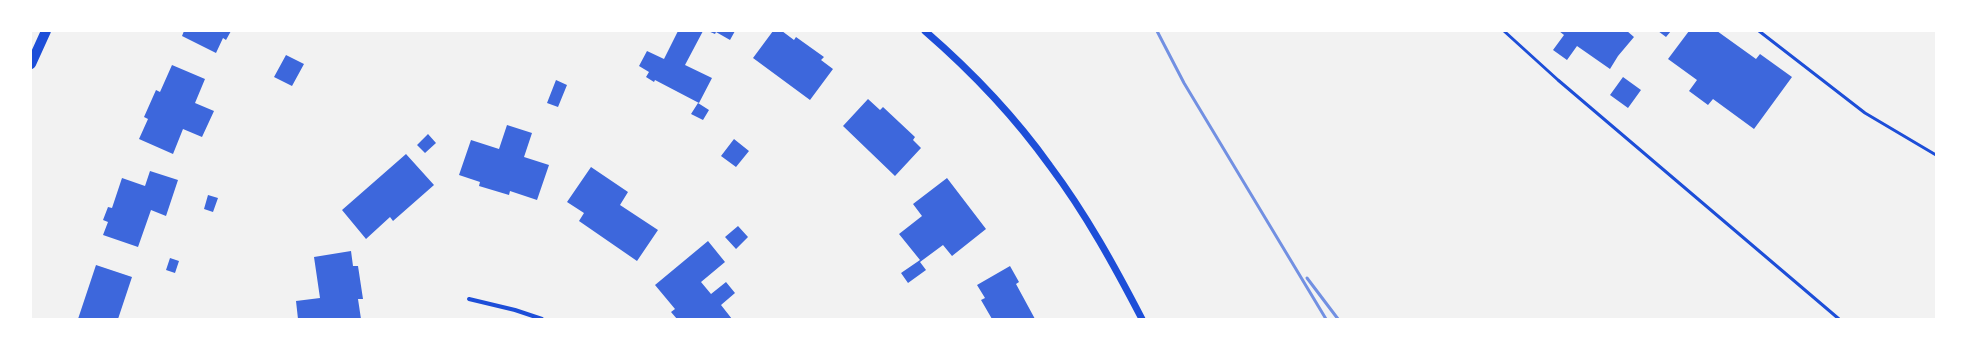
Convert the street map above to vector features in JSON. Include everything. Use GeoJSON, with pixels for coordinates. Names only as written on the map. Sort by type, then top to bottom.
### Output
{"type":"FeatureCollection","features":[{"type":"Feature","properties":{"kind":"main road"},"geometry":{"type":"LineString","coordinates":[[31,64],[46,31]]}},
{"type":"Feature","properties":{"kind":"street"},"geometry":{"type":"LineString","coordinates":[[925,31],[972,76],[1009,116],[1050,166],[1086,220],[1142,319]]}},
{"type":"Feature","properties":{"kind":"street"},"geometry":{"type":"LineString","coordinates":[[469,299],[515,310],[542,319]]}},
{"type":"Feature","properties":{"kind":"lane"},"geometry":{"type":"LineString","coordinates":[[1504,31],[1564,85],[1839,319]]}},
{"type":"Feature","properties":{"kind":"lane"},"geometry":{"type":"LineString","coordinates":[[1759,31],[1865,113],[1936,155]]}},
{"type":"Feature","properties":{"kind":"building"},"geometry":{"type":"Polygon","coordinates":[[[184,31],[231,31],[226,40],[223,38],[216,53],[182,36],[184,31]]]}},
{"type":"Feature","properties":{"kind":"building"},"geometry":{"type":"Polygon","coordinates":[[[678,31],[703,31],[685,65],[712,78],[699,103],[655,80],[654,82],[646,77],[649,72],[639,66],[647,51],[664,59],[678,31]]]}},
{"type":"Feature","properties":{"kind":"building"},"geometry":{"type":"Polygon","coordinates":[[[708,31],[735,31],[730,40],[716,32],[715,34],[708,31]]]}},
{"type":"Feature","properties":{"kind":"building"},"geometry":{"type":"Polygon","coordinates":[[[773,31],[782,31],[794,40],[796,37],[824,57],[821,60],[833,69],[810,100],[753,58],[773,31]]]}},
{"type":"Feature","properties":{"kind":"building"},"geometry":{"type":"Polygon","coordinates":[[[1559,31],[1627,31],[1634,37],[1618,56],[1610,69],[1577,46],[1567,60],[1553,50],[1564,35],[1559,31]]]}},
{"type":"Feature","properties":{"kind":"building"},"geometry":{"type":"Polygon","coordinates":[[[1658,31],[1671,31],[1666,37],[1658,31]]]}},
{"type":"Feature","properties":{"kind":"building"},"geometry":{"type":"Polygon","coordinates":[[[1689,31],[1717,31],[1756,59],[1760,54],[1792,77],[1754,129],[1713,99],[1708,105],[1689,91],[1697,80],[1668,59],[1689,31]]]}},
{"type":"Feature","properties":{"kind":"building"},"geometry":{"type":"Polygon","coordinates":[[[286,55],[304,64],[292,86],[274,77],[286,55]]]}},
{"type":"Feature","properties":{"kind":"building"},"geometry":{"type":"Polygon","coordinates":[[[172,65],[205,79],[195,103],[214,111],[202,137],[183,129],[173,154],[139,139],[148,119],[144,117],[156,90],[160,92],[172,65]]]}},
{"type":"Feature","properties":{"kind":"building"},"geometry":{"type":"Polygon","coordinates":[[[1623,77],[1641,90],[1628,108],[1610,95],[1623,77]]]}},
{"type":"Feature","properties":{"kind":"building"},"geometry":{"type":"Polygon","coordinates":[[[556,80],[567,85],[558,107],[547,103],[556,80]]]}},
{"type":"Feature","properties":{"kind":"building"},"geometry":{"type":"Polygon","coordinates":[[[868,99],[880,110],[883,107],[915,137],[913,140],[921,148],[895,176],[843,126],[868,99]]]}},
{"type":"Feature","properties":{"kind":"building"},"geometry":{"type":"Polygon","coordinates":[[[698,103],[709,110],[703,120],[691,114],[698,103]]]}},
{"type":"Feature","properties":{"kind":"building"},"geometry":{"type":"Polygon","coordinates":[[[507,125],[532,133],[524,157],[549,165],[537,200],[510,191],[509,195],[479,186],[480,182],[459,175],[471,140],[499,149],[507,125]]]}},
{"type":"Feature","properties":{"kind":"building"},"geometry":{"type":"Polygon","coordinates":[[[428,134],[436,143],[425,153],[417,145],[428,134]]]}},
{"type":"Feature","properties":{"kind":"building"},"geometry":{"type":"Polygon","coordinates":[[[734,139],[749,151],[736,167],[721,156],[734,139]]]}},
{"type":"Feature","properties":{"kind":"building"},"geometry":{"type":"Polygon","coordinates":[[[406,154],[434,185],[393,221],[390,217],[366,239],[342,210],[406,154]]]}},
{"type":"Feature","properties":{"kind":"building"},"geometry":{"type":"Polygon","coordinates":[[[591,167],[628,192],[620,205],[658,230],[637,261],[579,221],[584,213],[567,202],[591,167]]]}},
{"type":"Feature","properties":{"kind":"building"},"geometry":{"type":"Polygon","coordinates":[[[150,171],[178,180],[166,216],[151,210],[138,247],[103,235],[108,222],[103,220],[108,207],[112,208],[122,178],[145,186],[150,171]]]}},
{"type":"Feature","properties":{"kind":"building"},"geometry":{"type":"Polygon","coordinates":[[[947,178],[986,229],[952,256],[943,245],[920,262],[926,270],[908,283],[901,273],[920,260],[899,234],[922,216],[913,204],[947,178]]]}},
{"type":"Feature","properties":{"kind":"building"},"geometry":{"type":"Polygon","coordinates":[[[208,195],[218,198],[213,212],[204,209],[208,195]]]}},
{"type":"Feature","properties":{"kind":"building"},"geometry":{"type":"Polygon","coordinates":[[[738,226],[748,237],[736,249],[725,237],[738,226]]]}},
{"type":"Feature","properties":{"kind":"building"},"geometry":{"type":"Polygon","coordinates":[[[708,241],[725,262],[701,282],[711,294],[726,282],[735,293],[721,305],[732,319],[677,319],[671,312],[675,309],[655,285],[708,241]]]}},
{"type":"Feature","properties":{"kind":"building"},"geometry":{"type":"Polygon","coordinates":[[[351,251],[353,266],[358,266],[363,299],[358,299],[361,319],[298,319],[296,301],[320,298],[314,257],[351,251]]]}},
{"type":"Feature","properties":{"kind":"building"},"geometry":{"type":"Polygon","coordinates":[[[170,258],[179,261],[175,273],[166,270],[170,258]]]}},
{"type":"Feature","properties":{"kind":"building"},"geometry":{"type":"Polygon","coordinates":[[[96,265],[132,277],[118,319],[78,319],[96,265]]]}},
{"type":"Feature","properties":{"kind":"building"},"geometry":{"type":"Polygon","coordinates":[[[1010,266],[1019,282],[1016,284],[1035,319],[992,319],[981,300],[985,298],[977,285],[1010,266]]]}},
{"type":"Feature","properties":{"kind":"railway"},"geometry":{"type":"LineString","coordinates":[[1157,31],[1184,83],[1326,319]]}},
{"type":"Feature","properties":{"kind":"railway"},"geometry":{"type":"LineString","coordinates":[[1307,278],[1338,319]]}}]}
